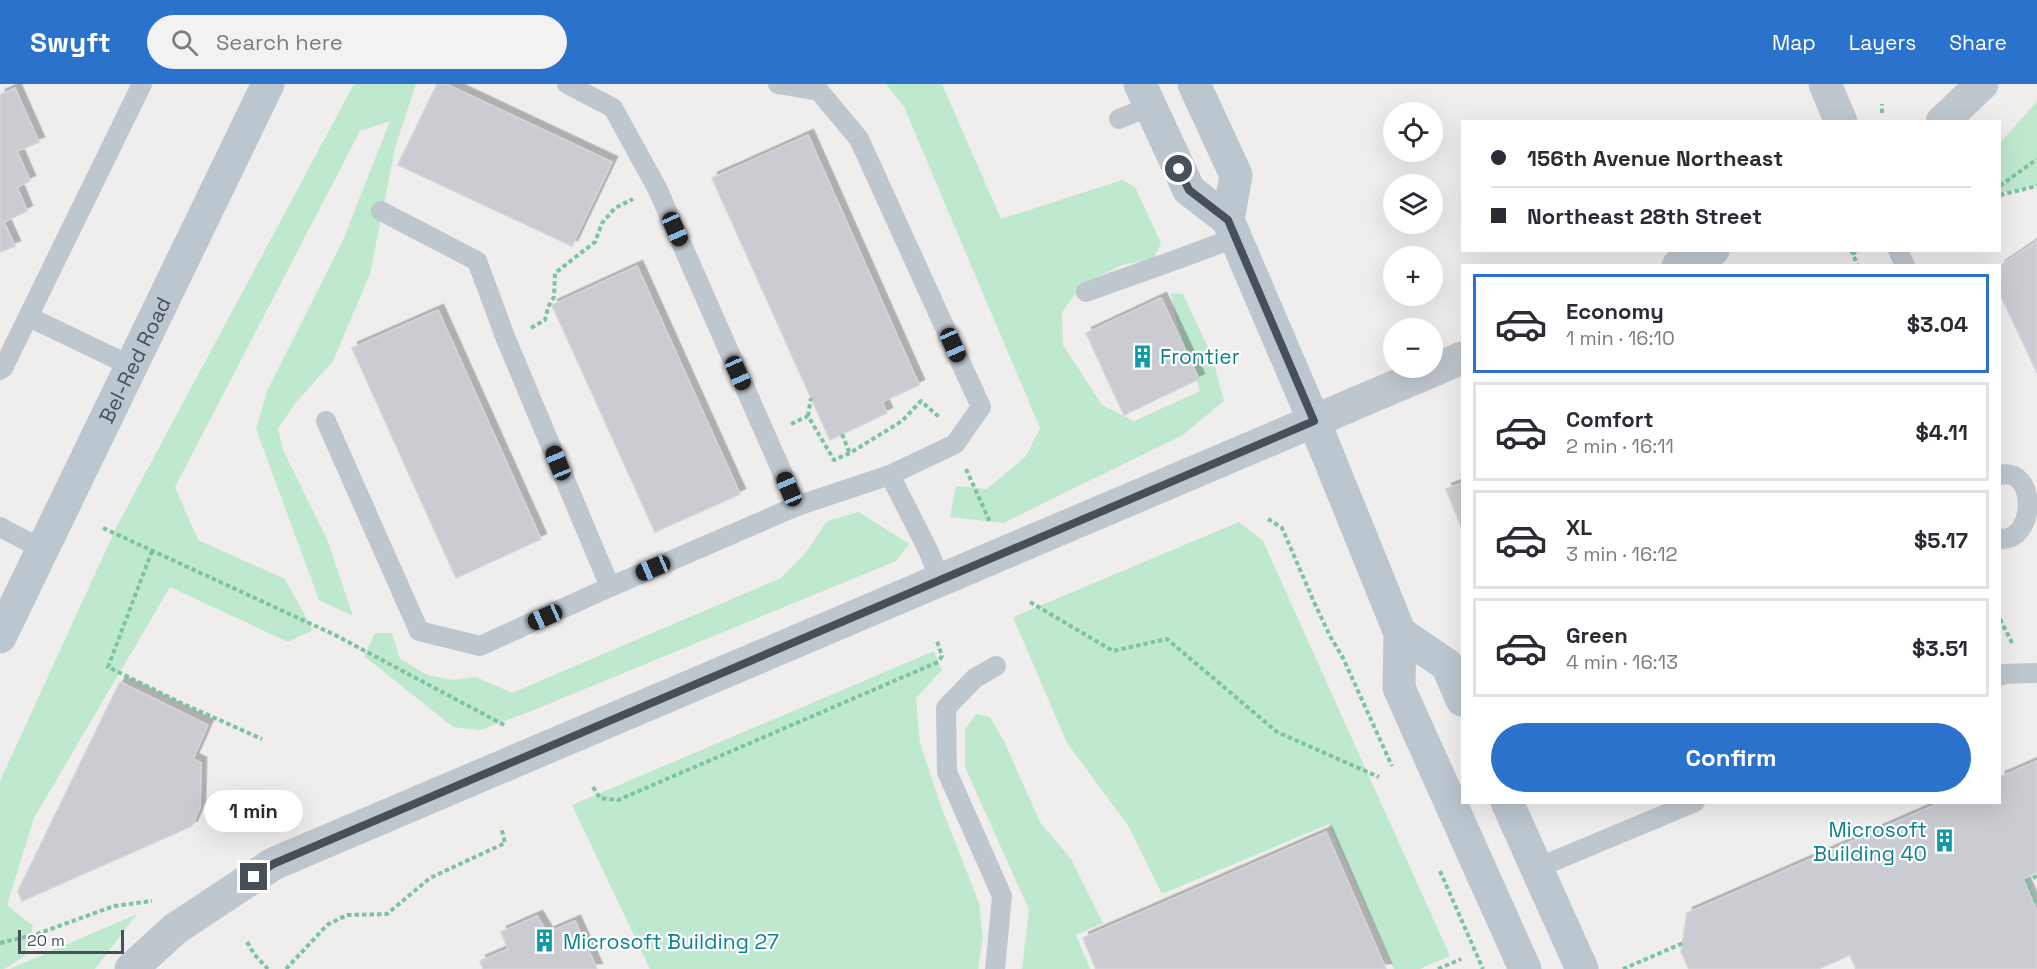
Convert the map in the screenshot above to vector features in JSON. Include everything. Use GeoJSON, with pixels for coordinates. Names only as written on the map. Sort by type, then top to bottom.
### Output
{"type":"FeatureCollection","features":[{"type":"Feature","properties":{"kind":"main road","name":"Bel-Red Road"},"geometry":{"type":"LineString","coordinates":[[0,637],[268,84]]}},
{"type":"Feature","properties":{"kind":"main road"},"geometry":{"type":"LineString","coordinates":[[1194,84],[1236,175],[1231,228]]}},
{"type":"Feature","properties":{"kind":"main road"},"geometry":{"type":"LineString","coordinates":[[1145,95],[1189,190],[1231,228],[1314,421],[1401,633],[1399,688],[1526,969]]}},
{"type":"Feature","properties":{"kind":"main road"},"geometry":{"type":"LineString","coordinates":[[1401,633],[1447,665],[1461,698]]}},
{"type":"Feature","properties":{"kind":"main road"},"geometry":{"type":"LineString","coordinates":[[1509,804],[1582,969]]}},
{"type":"Feature","properties":{"kind":"street"},"geometry":{"type":"LineString","coordinates":[[1825,84],[1840,120]]}},
{"type":"Feature","properties":{"kind":"street"},"geometry":{"type":"LineString","coordinates":[[1944,120],[1982,84]]}},
{"type":"Feature","properties":{"kind":"street"},"geometry":{"type":"LineString","coordinates":[[1682,264],[1709,252]]}},
{"type":"Feature","properties":{"kind":"street"},"geometry":{"type":"LineString","coordinates":[[131,969],[175,929],[273,864],[1461,358]]}},
{"type":"Feature","properties":{"kind":"lane"},"geometry":{"type":"LineString","coordinates":[[0,370],[29,317],[142,84]]}},
{"type":"Feature","properties":{"kind":"lane"},"geometry":{"type":"LineString","coordinates":[[567,84],[613,108],[657,188],[797,507]]}},
{"type":"Feature","properties":{"kind":"lane"},"geometry":{"type":"LineString","coordinates":[[326,421],[420,631],[480,646],[610,587],[797,507],[890,475],[955,444],[981,407],[859,139],[819,92],[778,84]]}},
{"type":"Feature","properties":{"kind":"lane"},"geometry":{"type":"LineString","coordinates":[[1119,119],[1145,95]]}},
{"type":"Feature","properties":{"kind":"lane"},"geometry":{"type":"LineString","coordinates":[[381,212],[477,261],[506,339],[610,587]]}},
{"type":"Feature","properties":{"kind":"lane"},"geometry":{"type":"LineString","coordinates":[[1086,292],[1147,268],[1187,257],[1231,228]]}},
{"type":"Feature","properties":{"kind":"lane"},"geometry":{"type":"LineString","coordinates":[[29,317],[131,366]]}},
{"type":"Feature","properties":{"kind":"lane"},"geometry":{"type":"LineString","coordinates":[[890,475],[929,552],[940,580]]}},
{"type":"Feature","properties":{"kind":"lane"},"geometry":{"type":"LineString","coordinates":[[2001,475],[2016,476],[2025,481],[2037,500],[2032,533],[2001,539]]}},
{"type":"Feature","properties":{"kind":"lane"},"geometry":{"type":"LineString","coordinates":[[0,527],[42,549]]}},
{"type":"Feature","properties":{"kind":"lane"},"geometry":{"type":"LineString","coordinates":[[995,969],[1002,896],[947,772],[946,708],[975,678],[996,666]]}},
{"type":"Feature","properties":{"kind":"lane"},"geometry":{"type":"LineString","coordinates":[[2001,676],[2037,673]]}},
{"type":"Feature","properties":{"kind":"lane"},"geometry":{"type":"LineString","coordinates":[[1538,868],[1690,804]]}},
{"type":"Feature","properties":{"kind":"path"},"geometry":{"type":"LineString","coordinates":[[1882,104],[1882,113]]}},
{"type":"Feature","properties":{"kind":"path"},"geometry":{"type":"LineString","coordinates":[[2001,185],[2037,159]]}},
{"type":"Feature","properties":{"kind":"path"},"geometry":{"type":"LineString","coordinates":[[2001,195],[2037,186]]}},
{"type":"Feature","properties":{"kind":"path"},"geometry":{"type":"LineString","coordinates":[[506,339],[545,320],[548,307],[554,297],[555,273],[595,242],[602,223],[615,208],[657,188]]}},
{"type":"Feature","properties":{"kind":"path"},"geometry":{"type":"LineString","coordinates":[[811,398],[808,416],[834,460],[850,453],[902,421],[921,401],[940,418]]}},
{"type":"Feature","properties":{"kind":"path"},"geometry":{"type":"LineString","coordinates":[[765,435],[808,416]]}},
{"type":"Feature","properties":{"kind":"path"},"geometry":{"type":"LineString","coordinates":[[964,466],[992,526]]}},
{"type":"Feature","properties":{"kind":"path"},"geometry":{"type":"LineString","coordinates":[[1268,519],[1282,528],[1318,610],[1343,658],[1396,774]]}},
{"type":"Feature","properties":{"kind":"path"},"geometry":{"type":"LineString","coordinates":[[103,528],[335,635],[511,728]]}},
{"type":"Feature","properties":{"kind":"path"},"geometry":{"type":"LineString","coordinates":[[152,551],[108,667],[262,739]]}},
{"type":"Feature","properties":{"kind":"path"},"geometry":{"type":"LineString","coordinates":[[1030,602],[1113,651],[1167,639],[1277,732],[1379,777]]}},
{"type":"Feature","properties":{"kind":"path"},"geometry":{"type":"LineString","coordinates":[[593,787],[600,798],[618,800],[938,662],[942,656],[937,642]]}},
{"type":"Feature","properties":{"kind":"path"},"geometry":{"type":"LineString","coordinates":[[286,969],[327,925],[347,915],[387,914],[430,879],[505,843],[501,827]]}},
{"type":"Feature","properties":{"kind":"path"},"geometry":{"type":"LineString","coordinates":[[1435,860],[1483,969]]}},
{"type":"Feature","properties":{"kind":"path"},"geometry":{"type":"LineString","coordinates":[[2037,876],[2027,881],[2037,905]]}},
{"type":"Feature","properties":{"kind":"path"},"geometry":{"type":"LineString","coordinates":[[0,943],[37,934],[114,906],[159,899]]}},
{"type":"Feature","properties":{"kind":"path"},"geometry":{"type":"LineString","coordinates":[[247,942],[254,954],[268,969]]}},
{"type":"Feature","properties":{"kind":"path"},"geometry":{"type":"LineString","coordinates":[[1623,969],[1683,944]]}},
{"type":"Feature","properties":{"kind":"path"},"geometry":{"type":"LineString","coordinates":[[1438,969],[1461,959]]}},
{"type":"Feature","properties":{"kind":"path"},"geometry":{"type":"LineString","coordinates":[[1635,969],[1638,963]]}},
{"type":"Feature","properties":{"kind":"green space"},"geometry":{"type":"Polygon","coordinates":[[[354,84],[416,84],[395,148],[370,274],[333,361],[294,405],[278,429],[283,450],[327,539],[353,616],[319,600],[256,429],[267,391],[343,240],[390,121],[360,131],[175,487],[198,540],[285,579],[313,630],[288,642],[170,587],[34,818],[7,905],[33,926],[25,956],[4,969],[0,969],[0,781],[117,526],[354,84]]]}},
{"type":"Feature","properties":{"kind":"green space"},"geometry":{"type":"Polygon","coordinates":[[[886,84],[942,84],[1001,219],[1122,180],[1135,187],[1161,243],[1154,259],[1122,265],[1082,285],[1062,312],[1063,345],[1102,405],[1134,421],[1200,391],[1176,320],[1171,293],[1183,294],[1212,356],[1224,401],[1183,435],[1003,523],[950,517],[956,486],[987,489],[1026,456],[1040,428],[904,107],[886,84]]]}},
{"type":"Feature","properties":{"kind":"green space"},"geometry":{"type":"Polygon","coordinates":[[[2037,101],[2037,186],[2001,193],[2001,142],[2037,101]]]}},
{"type":"Feature","properties":{"kind":"green space"},"geometry":{"type":"Polygon","coordinates":[[[859,512],[909,544],[896,561],[480,730],[453,727],[364,656],[375,633],[392,633],[400,659],[428,675],[453,680],[476,677],[512,693],[781,578],[807,551],[827,521],[859,512]]]}},
{"type":"Feature","properties":{"kind":"green space"},"geometry":{"type":"Polygon","coordinates":[[[1239,522],[1263,541],[1450,956],[1420,969],[1394,969],[1329,824],[1162,894],[1129,827],[1067,743],[1013,617],[1239,522]]]}},
{"type":"Feature","properties":{"kind":"green space"},"geometry":{"type":"Polygon","coordinates":[[[934,651],[942,670],[916,698],[920,743],[941,806],[979,903],[983,938],[978,969],[650,969],[572,805],[934,651]]]}},
{"type":"Feature","properties":{"kind":"green space"},"geometry":{"type":"Polygon","coordinates":[[[976,714],[990,717],[1004,741],[1040,822],[1071,859],[1103,923],[1076,935],[1090,969],[1022,969],[1029,910],[965,767],[965,729],[976,714]]]}},
{"type":"Feature","properties":{"kind":"green space"},"geometry":{"type":"Polygon","coordinates":[[[137,914],[95,969],[10,969],[137,914]]]}},
{"type":"Feature","properties":{"kind":"building"},"geometry":{"type":"Polygon","coordinates":[[[437,84],[446,84],[612,162],[572,246],[398,165],[437,84]]]}},
{"type":"Feature","properties":{"kind":"building"},"geometry":{"type":"Polygon","coordinates":[[[15,88],[39,142],[17,151],[30,181],[17,187],[27,211],[4,222],[15,246],[0,252],[0,95],[15,88]]]}},
{"type":"Feature","properties":{"kind":"building"},"geometry":{"type":"Polygon","coordinates":[[[808,135],[919,385],[882,402],[887,413],[830,440],[712,178],[808,135]]]}},
{"type":"Feature","properties":{"kind":"building"},"geometry":{"type":"Polygon","coordinates":[[[2037,241],[2037,373],[2001,296],[2001,265],[2037,241]]]}},
{"type":"Feature","properties":{"kind":"building"},"geometry":{"type":"Polygon","coordinates":[[[637,266],[740,494],[655,532],[552,305],[637,266]]]}},
{"type":"Feature","properties":{"kind":"building","name":"Frontier"},"geometry":{"type":"Polygon","coordinates":[[[1161,298],[1199,379],[1124,415],[1086,333],[1161,298]]]}},
{"type":"Feature","properties":{"kind":"building"},"geometry":{"type":"Polygon","coordinates":[[[438,310],[541,539],[456,578],[352,348],[438,310]]]}},
{"type":"Feature","properties":{"kind":"building"},"geometry":{"type":"Polygon","coordinates":[[[1461,483],[1461,526],[1446,489],[1461,483]]]}},
{"type":"Feature","properties":{"kind":"building"},"geometry":{"type":"Polygon","coordinates":[[[120,682],[208,725],[193,759],[201,763],[200,807],[192,826],[22,901],[18,891],[120,682]]]}},
{"type":"Feature","properties":{"kind":"building","name":"Microsoft Building 40"},"geometry":{"type":"Polygon","coordinates":[[[2037,761],[2037,872],[2023,879],[2037,911],[2037,969],[1856,969],[1850,955],[1818,969],[1689,969],[1681,952],[1687,913],[1937,804],[2001,804],[2001,777],[2037,761]]]}},
{"type":"Feature","properties":{"kind":"building"},"geometry":{"type":"Polygon","coordinates":[[[1326,832],[1386,969],[1096,969],[1083,938],[1326,832]]]}},
{"type":"Feature","properties":{"kind":"building","name":"Microsoft Building 27"},"geometry":{"type":"Polygon","coordinates":[[[537,916],[547,933],[575,921],[597,969],[483,969],[480,961],[508,949],[501,932],[537,916]]]}},
{"type":"Feature","properties":{"kind":"place","name":"Frontier"},"geometry":{"type":"Point","coordinates":[1142,356]}},
{"type":"Feature","properties":{"kind":"place","name":"Microsoft Building 40"},"geometry":{"type":"Point","coordinates":[1945,841]}},
{"type":"Feature","properties":{"kind":"place","name":"Microsoft Building 27"},"geometry":{"type":"Point","coordinates":[545,941]}},
{"type":"Feature","properties":{"kind":"route"},"geometry":{"type":"LineString","coordinates":[[254,877],[273,864],[1314,421],[1228,220],[1189,190],[1179,169]]}}]}
